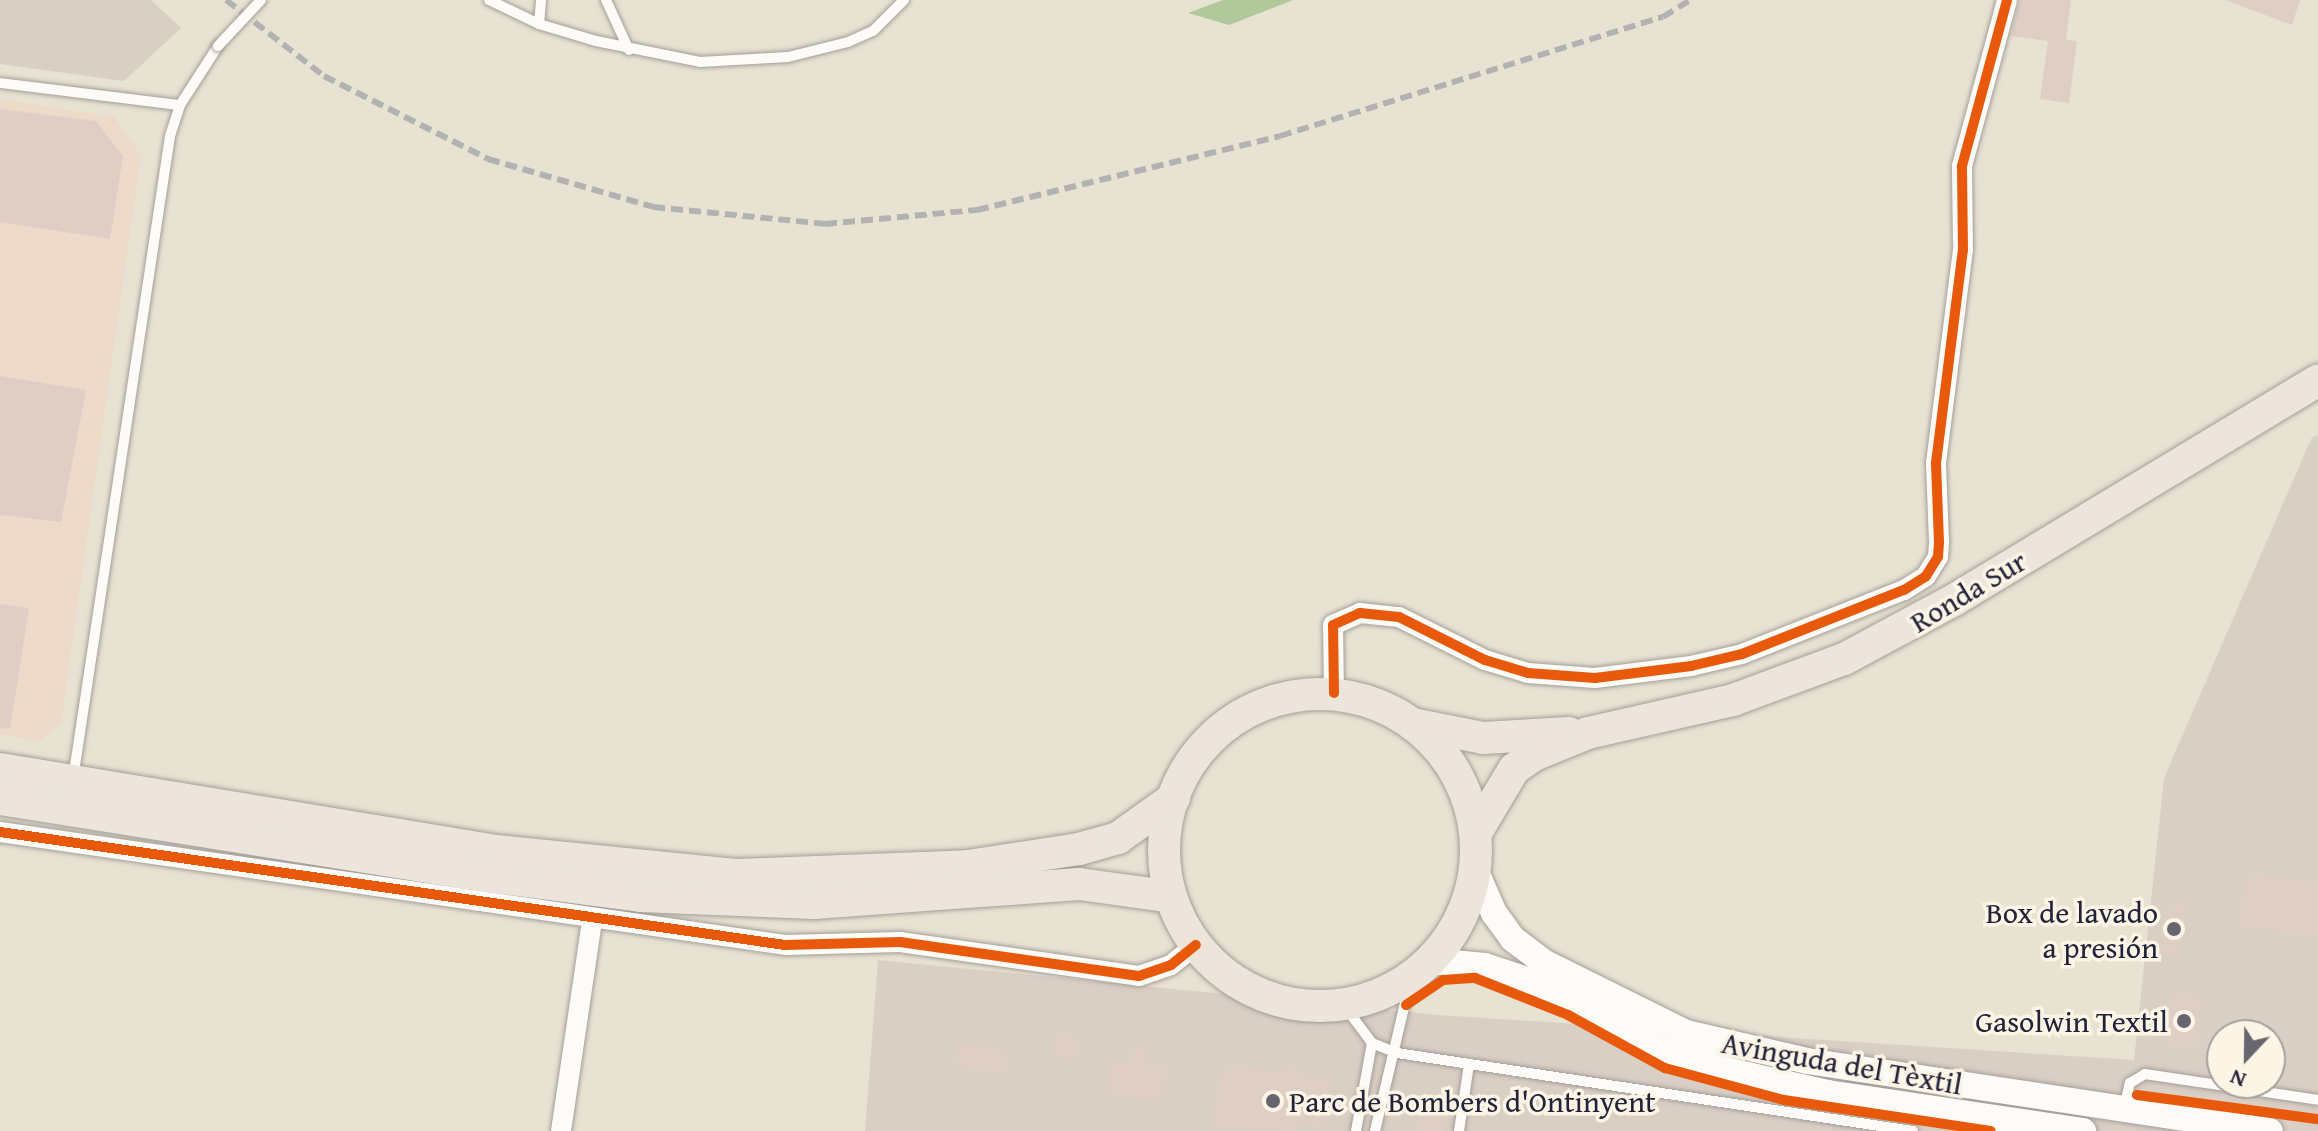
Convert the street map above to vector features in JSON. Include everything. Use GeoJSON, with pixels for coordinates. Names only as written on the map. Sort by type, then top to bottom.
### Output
{"type":"FeatureCollection","features":[{"type":"Feature","properties":{"kind":"main road","name":"Ronda Sur"},"geometry":{"type":"LineString","coordinates":[[1416,725],[1483,738],[1588,733],[1733,700],[1844,659],[1954,600],[2318,380]]}},
{"type":"Feature","properties":{"kind":"main road"},"geometry":{"type":"LineString","coordinates":[[1334,693],[1377,703],[1416,725],[1445,754],[1466,790],[1477,831],[1476,872],[1461,920],[1421,969],[1379,995],[1343,1004],[1302,1004],[1242,985],[1196,945],[1167,896],[1163,852],[1174,798],[1204,746],[1253,708],[1293,696],[1334,693]]}},
{"type":"Feature","properties":{"kind":"main road","name":"Ronda Sur"},"geometry":{"type":"LineString","coordinates":[[1477,831],[1514,769],[1588,733]]}},
{"type":"Feature","properties":{"kind":"main road"},"geometry":{"type":"LineString","coordinates":[[0,769],[510,853],[738,875],[851,874],[1038,857],[1118,838],[1174,798]]}},
{"type":"Feature","properties":{"kind":"main road"},"geometry":{"type":"LineString","coordinates":[[0,799],[487,876],[655,897],[814,903],[1079,884],[1167,896]]}},
{"type":"Feature","properties":{"kind":"street"},"geometry":{"type":"LineString","coordinates":[[1334,693],[1333,625],[1360,613],[1399,617],[1485,660],[1528,673],[1595,678],[1691,666],[1742,654],[1904,590],[1926,576],[1938,557],[1936,463],[1962,263],[1962,166],[2007,0]]}},
{"type":"Feature","properties":{"kind":"street"},"geometry":{"type":"LineString","coordinates":[[0,832],[592,921],[785,945],[911,943],[1118,976],[1158,971],[1196,945]]}},
{"type":"Feature","properties":{"kind":"street","name":"Avinguda del Tèxtil"},"geometry":{"type":"LineString","coordinates":[[1476,872],[1494,913],[1513,939],[1543,962],[1686,1033],[1807,1061],[2270,1131]]}},
{"type":"Feature","properties":{"kind":"street"},"geometry":{"type":"LineString","coordinates":[[561,1131],[592,921]]}},
{"type":"Feature","properties":{"kind":"street","name":"Avinguda del Tèxtil"},"geometry":{"type":"LineString","coordinates":[[1421,969],[1485,966],[1532,981],[1664,1051],[1734,1072],[1828,1093],[2083,1131]]}},
{"type":"Feature","properties":{"kind":"lane"},"geometry":{"type":"LineString","coordinates":[[73,781],[170,136],[180,105],[218,46],[261,0]]}},
{"type":"Feature","properties":{"kind":"lane"},"geometry":{"type":"LineString","coordinates":[[489,0],[539,24],[629,50],[700,62],[788,57],[873,31],[904,0]]}},
{"type":"Feature","properties":{"kind":"lane"},"geometry":{"type":"LineString","coordinates":[[539,24],[541,0]]}},
{"type":"Feature","properties":{"kind":"lane"},"geometry":{"type":"LineString","coordinates":[[606,0],[629,50]]}},
{"type":"Feature","properties":{"kind":"lane"},"geometry":{"type":"LineString","coordinates":[[0,83],[180,105]]}},
{"type":"Feature","properties":{"kind":"lane"},"geometry":{"type":"LineString","coordinates":[[1375,1131],[1421,969]]}},
{"type":"Feature","properties":{"kind":"lane"},"geometry":{"type":"LineString","coordinates":[[1343,1004],[1372,1043],[1397,1053],[1913,1131]]}},
{"type":"Feature","properties":{"kind":"lane"},"geometry":{"type":"LineString","coordinates":[[1356,1131],[1372,1043]]}},
{"type":"Feature","properties":{"kind":"lane"},"geometry":{"type":"LineString","coordinates":[[1459,1131],[1469,1064]]}},
{"type":"Feature","properties":{"kind":"lane"},"geometry":{"type":"LineString","coordinates":[[2124,1109],[2130,1083],[2145,1074],[2318,1100]]}},
{"type":"Feature","properties":{"kind":"shaded area"},"geometry":{"type":"Polygon","coordinates":[[[0,0],[151,0],[181,28],[124,81],[0,64],[0,0]]]}},
{"type":"Feature","properties":{"kind":"shaded area"},"geometry":{"type":"Polygon","coordinates":[[[0,99],[114,117],[141,155],[61,723],[40,741],[0,735],[0,99]]]}},
{"type":"Feature","properties":{"kind":"shaded area"},"geometry":{"type":"Polygon","coordinates":[[[2318,435],[2318,1131],[865,1131],[878,960],[1438,1015],[2134,1060],[2164,778],[2311,439],[2318,435]]]}},
{"type":"Feature","properties":{"kind":"green space"},"geometry":{"type":"Polygon","coordinates":[[[1223,0],[1293,0],[1229,25],[1188,13],[1223,0]]]}},
{"type":"Feature","properties":{"kind":"building"},"geometry":{"type":"Polygon","coordinates":[[[2020,0],[2071,0],[2066,40],[2077,41],[2069,103],[2040,99],[2048,41],[2011,36],[2020,0]]]}},
{"type":"Feature","properties":{"kind":"building"},"geometry":{"type":"Polygon","coordinates":[[[2225,0],[2300,0],[2292,25],[2225,0]]]}},
{"type":"Feature","properties":{"kind":"building"},"geometry":{"type":"Polygon","coordinates":[[[0,109],[96,121],[123,156],[110,239],[0,222],[0,109]]]}},
{"type":"Feature","properties":{"kind":"building"},"geometry":{"type":"Polygon","coordinates":[[[0,376],[86,390],[61,522],[0,515],[0,376]]]}},
{"type":"Feature","properties":{"kind":"building"},"geometry":{"type":"Polygon","coordinates":[[[0,604],[29,608],[10,729],[0,728],[0,604]]]}},
{"type":"Feature","properties":{"kind":"building"},"geometry":{"type":"Polygon","coordinates":[[[2246,873],[2318,883],[2318,938],[2239,926],[2246,873]]]}},
{"type":"Feature","properties":{"kind":"building","name":"Box de lavado a presión"},"geometry":{"type":"Polygon","coordinates":[[[2170,901],[2188,904],[2179,957],[2161,954],[2170,901]]]}},
{"type":"Feature","properties":{"kind":"building","name":"Gasolwin Textil"},"geometry":{"type":"Polygon","coordinates":[[[2172,993],[2204,997],[2197,1049],[2165,1044],[2172,993]]]}},
{"type":"Feature","properties":{"kind":"building"},"geometry":{"type":"Polygon","coordinates":[[[1055,1032],[1079,1035],[1076,1060],[1052,1056],[1055,1032]]]}},
{"type":"Feature","properties":{"kind":"building"},"geometry":{"type":"Polygon","coordinates":[[[957,1043],[1008,1052],[1004,1075],[953,1066],[957,1043]]]}},
{"type":"Feature","properties":{"kind":"building"},"geometry":{"type":"Polygon","coordinates":[[[1129,1046],[1149,1048],[1147,1064],[1168,1067],[1161,1101],[1107,1094],[1111,1060],[1128,1062],[1129,1046]]]}},
{"type":"Feature","properties":{"kind":"building","name":"Parc de Bombers d'Ontinyent"},"geometry":{"type":"Polygon","coordinates":[[[1223,1063],[1278,1072],[1293,1064],[1307,1076],[1333,1080],[1326,1126],[1295,1123],[1294,1131],[1211,1129],[1223,1063]]]}},
{"type":"Feature","properties":{"kind":"building"},"geometry":{"type":"Polygon","coordinates":[[[1422,1102],[1447,1106],[1444,1131],[1418,1131],[1422,1102]]]}},
{"type":"Feature","properties":{"kind":"railway"},"geometry":{"type":"LineString","coordinates":[[226,0],[324,76],[488,159],[653,207],[825,224],[977,210],[1280,136],[1663,17],[1690,0]]}},
{"type":"Feature","properties":{"kind":"cycle path"},"geometry":{"type":"LineString","coordinates":[[1334,693],[1333,625],[1360,613],[1399,617],[1485,660],[1528,673],[1595,678],[1691,666],[1742,654],[1904,590],[1926,576],[1938,557],[1936,463],[1963,250],[1962,166],[2007,0]]}},
{"type":"Feature","properties":{"kind":"cycle path"},"geometry":{"type":"LineString","coordinates":[[0,832],[785,945],[900,942],[1139,976],[1171,965],[1196,945]]}},
{"type":"Feature","properties":{"kind":"cycle path"},"geometry":{"type":"LineString","coordinates":[[1406,1005],[1443,980],[1475,978],[1568,1015],[1665,1068],[1784,1100],[1991,1131]]}},
{"type":"Feature","properties":{"kind":"cycle path"},"geometry":{"type":"LineString","coordinates":[[2137,1095],[2318,1119]]}},
{"type":"Feature","properties":{"kind":"place","name":"Box de lavado a presión"},"geometry":{"type":"Point","coordinates":[2174,929]}},
{"type":"Feature","properties":{"kind":"place","name":"Gasolwin Textil"},"geometry":{"type":"Point","coordinates":[2184,1021]}},
{"type":"Feature","properties":{"kind":"place","name":"Parc de Bombers d'Ontinyent"},"geometry":{"type":"Point","coordinates":[1273,1101]}}]}
